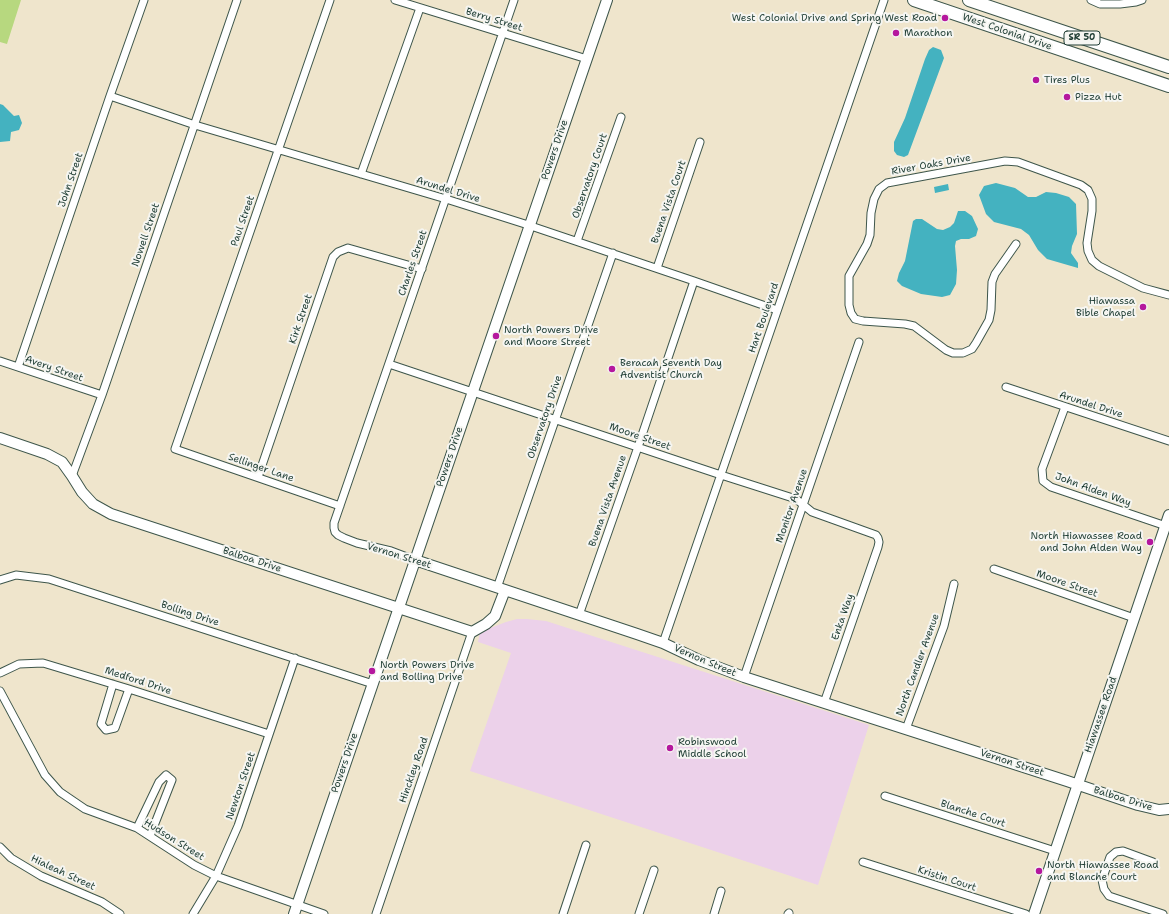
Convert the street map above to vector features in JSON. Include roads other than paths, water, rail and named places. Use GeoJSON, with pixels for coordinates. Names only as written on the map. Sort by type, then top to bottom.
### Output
{"type":"FeatureCollection","features":[{"type":"Feature","properties":{"kind":"highway","name":"West Colonial Drive"},"geometry":{"type":"LineString","coordinates":[[914,0],[1169,86]]}},
{"type":"Feature","properties":{"kind":"highway","name":"West Colonial Drive"},"geometry":{"type":"LineString","coordinates":[[969,0],[1169,67]]}},
{"type":"Feature","properties":{"kind":"highway"},"geometry":{"type":"LineString","coordinates":[[1030,39],[1074,46],[1090,41]]}},
{"type":"Feature","properties":{"kind":"highway"},"geometry":{"type":"LineString","coordinates":[[1092,60],[1099,56],[1105,55],[1151,62]]}},
{"type":"Feature","properties":{"kind":"street","name":"John Street"},"geometry":{"type":"LineString","coordinates":[[18,367],[144,0]]}},
{"type":"Feature","properties":{"kind":"street","name":"Nowell Street"},"geometry":{"type":"LineString","coordinates":[[72,476],[102,395],[237,0]]}},
{"type":"Feature","properties":{"kind":"street","name":"Paul Street"},"geometry":{"type":"LineString","coordinates":[[175,449],[330,0]]}},
{"type":"Feature","properties":{"kind":"street","name":"Berry Street"},"geometry":{"type":"LineString","coordinates":[[395,0],[587,59]]}},
{"type":"Feature","properties":{"kind":"street","name":"Charles Street"},"geometry":{"type":"LineString","coordinates":[[335,532],[334,523],[514,0]]}},
{"type":"Feature","properties":{"kind":"street","name":"Powers Drive"},"geometry":{"type":"LineString","coordinates":[[295,910],[607,0]]}},
{"type":"Feature","properties":{"kind":"street","name":"Hart Boulevard"},"geometry":{"type":"LineString","coordinates":[[663,643],[884,0]]}},
{"type":"Feature","properties":{"kind":"street"},"geometry":{"type":"LineString","coordinates":[[1091,0],[1100,4],[1120,4],[1142,0]]}},
{"type":"Feature","properties":{"kind":"street"},"geometry":{"type":"LineString","coordinates":[[362,174],[420,8]]}},
{"type":"Feature","properties":{"kind":"street","name":"Arundel Drive"},"geometry":{"type":"LineString","coordinates":[[110,96],[195,125],[362,174],[578,241],[777,310]]}},
{"type":"Feature","properties":{"kind":"street","name":"Observatory Court"},"geometry":{"type":"LineString","coordinates":[[578,241],[621,117]]}},
{"type":"Feature","properties":{"kind":"street","name":"Buena Vista Court"},"geometry":{"type":"LineString","coordinates":[[657,268],[700,142]]}},
{"type":"Feature","properties":{"kind":"street","name":"River Oaks Drive"},"geometry":{"type":"LineString","coordinates":[[1016,244],[995,274],[992,282],[991,310],[988,320],[972,349],[963,353],[953,353],[946,350],[914,326],[863,321],[855,319],[851,313],[849,305],[849,276],[870,236],[871,213],[874,199],[879,188],[887,183],[1005,161],[1018,162],[1081,185],[1088,190],[1092,199],[1092,211],[1087,243],[1088,251],[1092,260],[1099,266],[1143,288],[1169,295]]}},
{"type":"Feature","properties":{"kind":"street","name":"Kirk Street"},"geometry":{"type":"LineString","coordinates":[[258,477],[333,257],[338,252],[348,248],[422,269]]}},
{"type":"Feature","properties":{"kind":"street","name":"Observatory Drive"},"geometry":{"type":"LineString","coordinates":[[501,589],[555,419],[613,253]]}},
{"type":"Feature","properties":{"kind":"street","name":"Buena Vista Avenue"},"geometry":{"type":"LineString","coordinates":[[579,615],[694,281]]}},
{"type":"Feature","properties":{"kind":"street","name":"Monitor Avenue"},"geometry":{"type":"LineString","coordinates":[[744,677],[859,342]]}},
{"type":"Feature","properties":{"kind":"street","name":"Avery Street"},"geometry":{"type":"LineString","coordinates":[[0,361],[102,395]]}},
{"type":"Feature","properties":{"kind":"street","name":"Moore Street"},"geometry":{"type":"LineString","coordinates":[[389,364],[796,499],[812,512],[872,532],[876,534],[878,538]]}},
{"type":"Feature","properties":{"kind":"street","name":"Arundel Drive"},"geometry":{"type":"LineString","coordinates":[[1006,387],[1169,441]]}},
{"type":"Feature","properties":{"kind":"street","name":"John Alden Way"},"geometry":{"type":"LineString","coordinates":[[1065,407],[1042,469],[1043,481],[1051,487],[1166,526]]}},
{"type":"Feature","properties":{"kind":"street","name":"Balboa Drive"},"geometry":{"type":"LineString","coordinates":[[0,438],[47,454],[62,462],[82,492],[93,504],[111,514],[472,632]]}},
{"type":"Feature","properties":{"kind":"street","name":"Sellinger Lane"},"geometry":{"type":"LineString","coordinates":[[175,449],[340,506]]}},
{"type":"Feature","properties":{"kind":"street","name":"Hiawassee Road"},"geometry":{"type":"LineString","coordinates":[[1034,914],[1169,515]]}},
{"type":"Feature","properties":{"kind":"street","name":"Vernon Street"},"geometry":{"type":"LineString","coordinates":[[335,532],[338,535],[357,543],[391,551],[663,643],[699,660],[744,677],[1078,784]]}},
{"type":"Feature","properties":{"kind":"street","name":"Enka Way"},"geometry":{"type":"LineString","coordinates":[[824,703],[878,547],[878,538]]}},
{"type":"Feature","properties":{"kind":"street","name":"Moore Street"},"geometry":{"type":"LineString","coordinates":[[994,570],[1134,618]]}},
{"type":"Feature","properties":{"kind":"street","name":"Bolling Drive"},"geometry":{"type":"LineString","coordinates":[[0,580],[16,575],[49,579],[372,684]]}},
{"type":"Feature","properties":{"kind":"street","name":"North Candler Avenue"},"geometry":{"type":"LineString","coordinates":[[906,729],[944,626],[954,584]]}},
{"type":"Feature","properties":{"kind":"street"},"geometry":{"type":"LineString","coordinates":[[472,632],[492,620],[495,616],[501,589]]}},
{"type":"Feature","properties":{"kind":"street","name":"Hinckley Road"},"geometry":{"type":"LineString","coordinates":[[376,914],[472,632]]}},
{"type":"Feature","properties":{"kind":"street","name":"Newton Street"},"geometry":{"type":"LineString","coordinates":[[193,914],[216,876],[238,826],[295,658]]}},
{"type":"Feature","properties":{"kind":"street","name":"Medford Drive"},"geometry":{"type":"LineString","coordinates":[[0,673],[19,664],[43,663],[269,734]]}},
{"type":"Feature","properties":{"kind":"street"},"geometry":{"type":"LineString","coordinates":[[113,684],[101,724],[106,730],[115,728],[129,689]]}},
{"type":"Feature","properties":{"kind":"street","name":"Hudson Street"},"geometry":{"type":"LineString","coordinates":[[0,691],[45,775],[60,792],[85,809],[137,828],[194,865],[216,876],[295,910],[324,914]]}},
{"type":"Feature","properties":{"kind":"street"},"geometry":{"type":"LineString","coordinates":[[137,828],[159,782],[166,775],[172,780],[150,836]]}},
{"type":"Feature","properties":{"kind":"street","name":"Balboa Drive"},"geometry":{"type":"LineString","coordinates":[[1078,784],[1145,807],[1159,810],[1169,809]]}},
{"type":"Feature","properties":{"kind":"street","name":"Blanche Court"},"geometry":{"type":"LineString","coordinates":[[885,796],[1055,851]]}},
{"type":"Feature","properties":{"kind":"street"},"geometry":{"type":"LineString","coordinates":[[563,914],[586,845]]}},
{"type":"Feature","properties":{"kind":"street","name":"Hialeah Street"},"geometry":{"type":"LineString","coordinates":[[0,847],[11,858],[41,876],[102,902],[120,914]]}},
{"type":"Feature","properties":{"kind":"street"},"geometry":{"type":"LineString","coordinates":[[1153,862],[1123,851],[1116,852],[1110,857],[1102,880],[1104,889],[1109,896],[1163,914]]}},
{"type":"Feature","properties":{"kind":"street","name":"Kristin Court"},"geometry":{"type":"LineString","coordinates":[[863,862],[1026,914]]}},
{"type":"Feature","properties":{"kind":"street"},"geometry":{"type":"LineString","coordinates":[[640,914],[654,870]]}},
{"type":"Feature","properties":{"kind":"street"},"geometry":{"type":"LineString","coordinates":[[714,914],[721,891]]}},
{"type":"Feature","properties":{"kind":"water"},"geometry":{"type":"Polygon","coordinates":[[[933,47],[941,50],[944,58],[908,155],[904,157],[897,155],[894,151],[894,142],[905,118],[925,59],[929,50],[933,47]]]}},
{"type":"Feature","properties":{"kind":"water"},"geometry":{"type":"Polygon","coordinates":[[[0,104],[14,116],[19,115],[22,123],[19,130],[11,132],[10,141],[0,142],[0,104]]]}},
{"type":"Feature","properties":{"kind":"water"},"geometry":{"type":"Polygon","coordinates":[[[996,183],[1015,188],[1028,197],[1036,197],[1046,192],[1056,193],[1069,197],[1076,204],[1077,234],[1071,253],[1078,263],[1078,268],[1047,259],[1038,250],[1029,235],[1021,229],[994,222],[986,214],[979,195],[984,186],[996,183]]]}},
{"type":"Feature","properties":{"kind":"water"},"geometry":{"type":"Polygon","coordinates":[[[948,184],[949,190],[935,193],[934,187],[948,184]]]}},
{"type":"Feature","properties":{"kind":"water"},"geometry":{"type":"Polygon","coordinates":[[[958,211],[965,211],[972,216],[978,229],[976,236],[969,239],[961,239],[956,241],[956,284],[950,295],[942,297],[921,294],[902,286],[897,281],[905,261],[913,221],[916,219],[922,219],[937,229],[943,230],[950,227],[954,223],[958,211]]]}},
{"type":"Feature","properties":{"kind":"place","name":"West Colonial Drive and Spring West Road"},"geometry":{"type":"Point","coordinates":[945,18]}},
{"type":"Feature","properties":{"kind":"place","name":"Marathon"},"geometry":{"type":"Point","coordinates":[896,33]}},
{"type":"Feature","properties":{"kind":"place","name":"Tires Plus"},"geometry":{"type":"Point","coordinates":[1036,80]}},
{"type":"Feature","properties":{"kind":"place","name":"Pizza Hut"},"geometry":{"type":"Point","coordinates":[1067,97]}},
{"type":"Feature","properties":{"kind":"place","name":"Hiawassa Bible Chapel"},"geometry":{"type":"Point","coordinates":[1143,307]}},
{"type":"Feature","properties":{"kind":"place","name":"North Powers Drive and Moore Street"},"geometry":{"type":"Point","coordinates":[496,336]}},
{"type":"Feature","properties":{"kind":"place","name":"Beracah Seventh Day Adventist Church"},"geometry":{"type":"Point","coordinates":[612,369]}},
{"type":"Feature","properties":{"kind":"place","name":"North Hiawassee Road and John Alden Way"},"geometry":{"type":"Point","coordinates":[1150,542]}},
{"type":"Feature","properties":{"kind":"place","name":"North Powers Drive and Bolling Drive"},"geometry":{"type":"Point","coordinates":[372,671]}},
{"type":"Feature","properties":{"kind":"place","name":"Robinswood Middle School"},"geometry":{"type":"Point","coordinates":[670,748]}},
{"type":"Feature","properties":{"kind":"place","name":"North Hiawassee Road and Blanche Court"},"geometry":{"type":"Point","coordinates":[1039,871]}}]}
